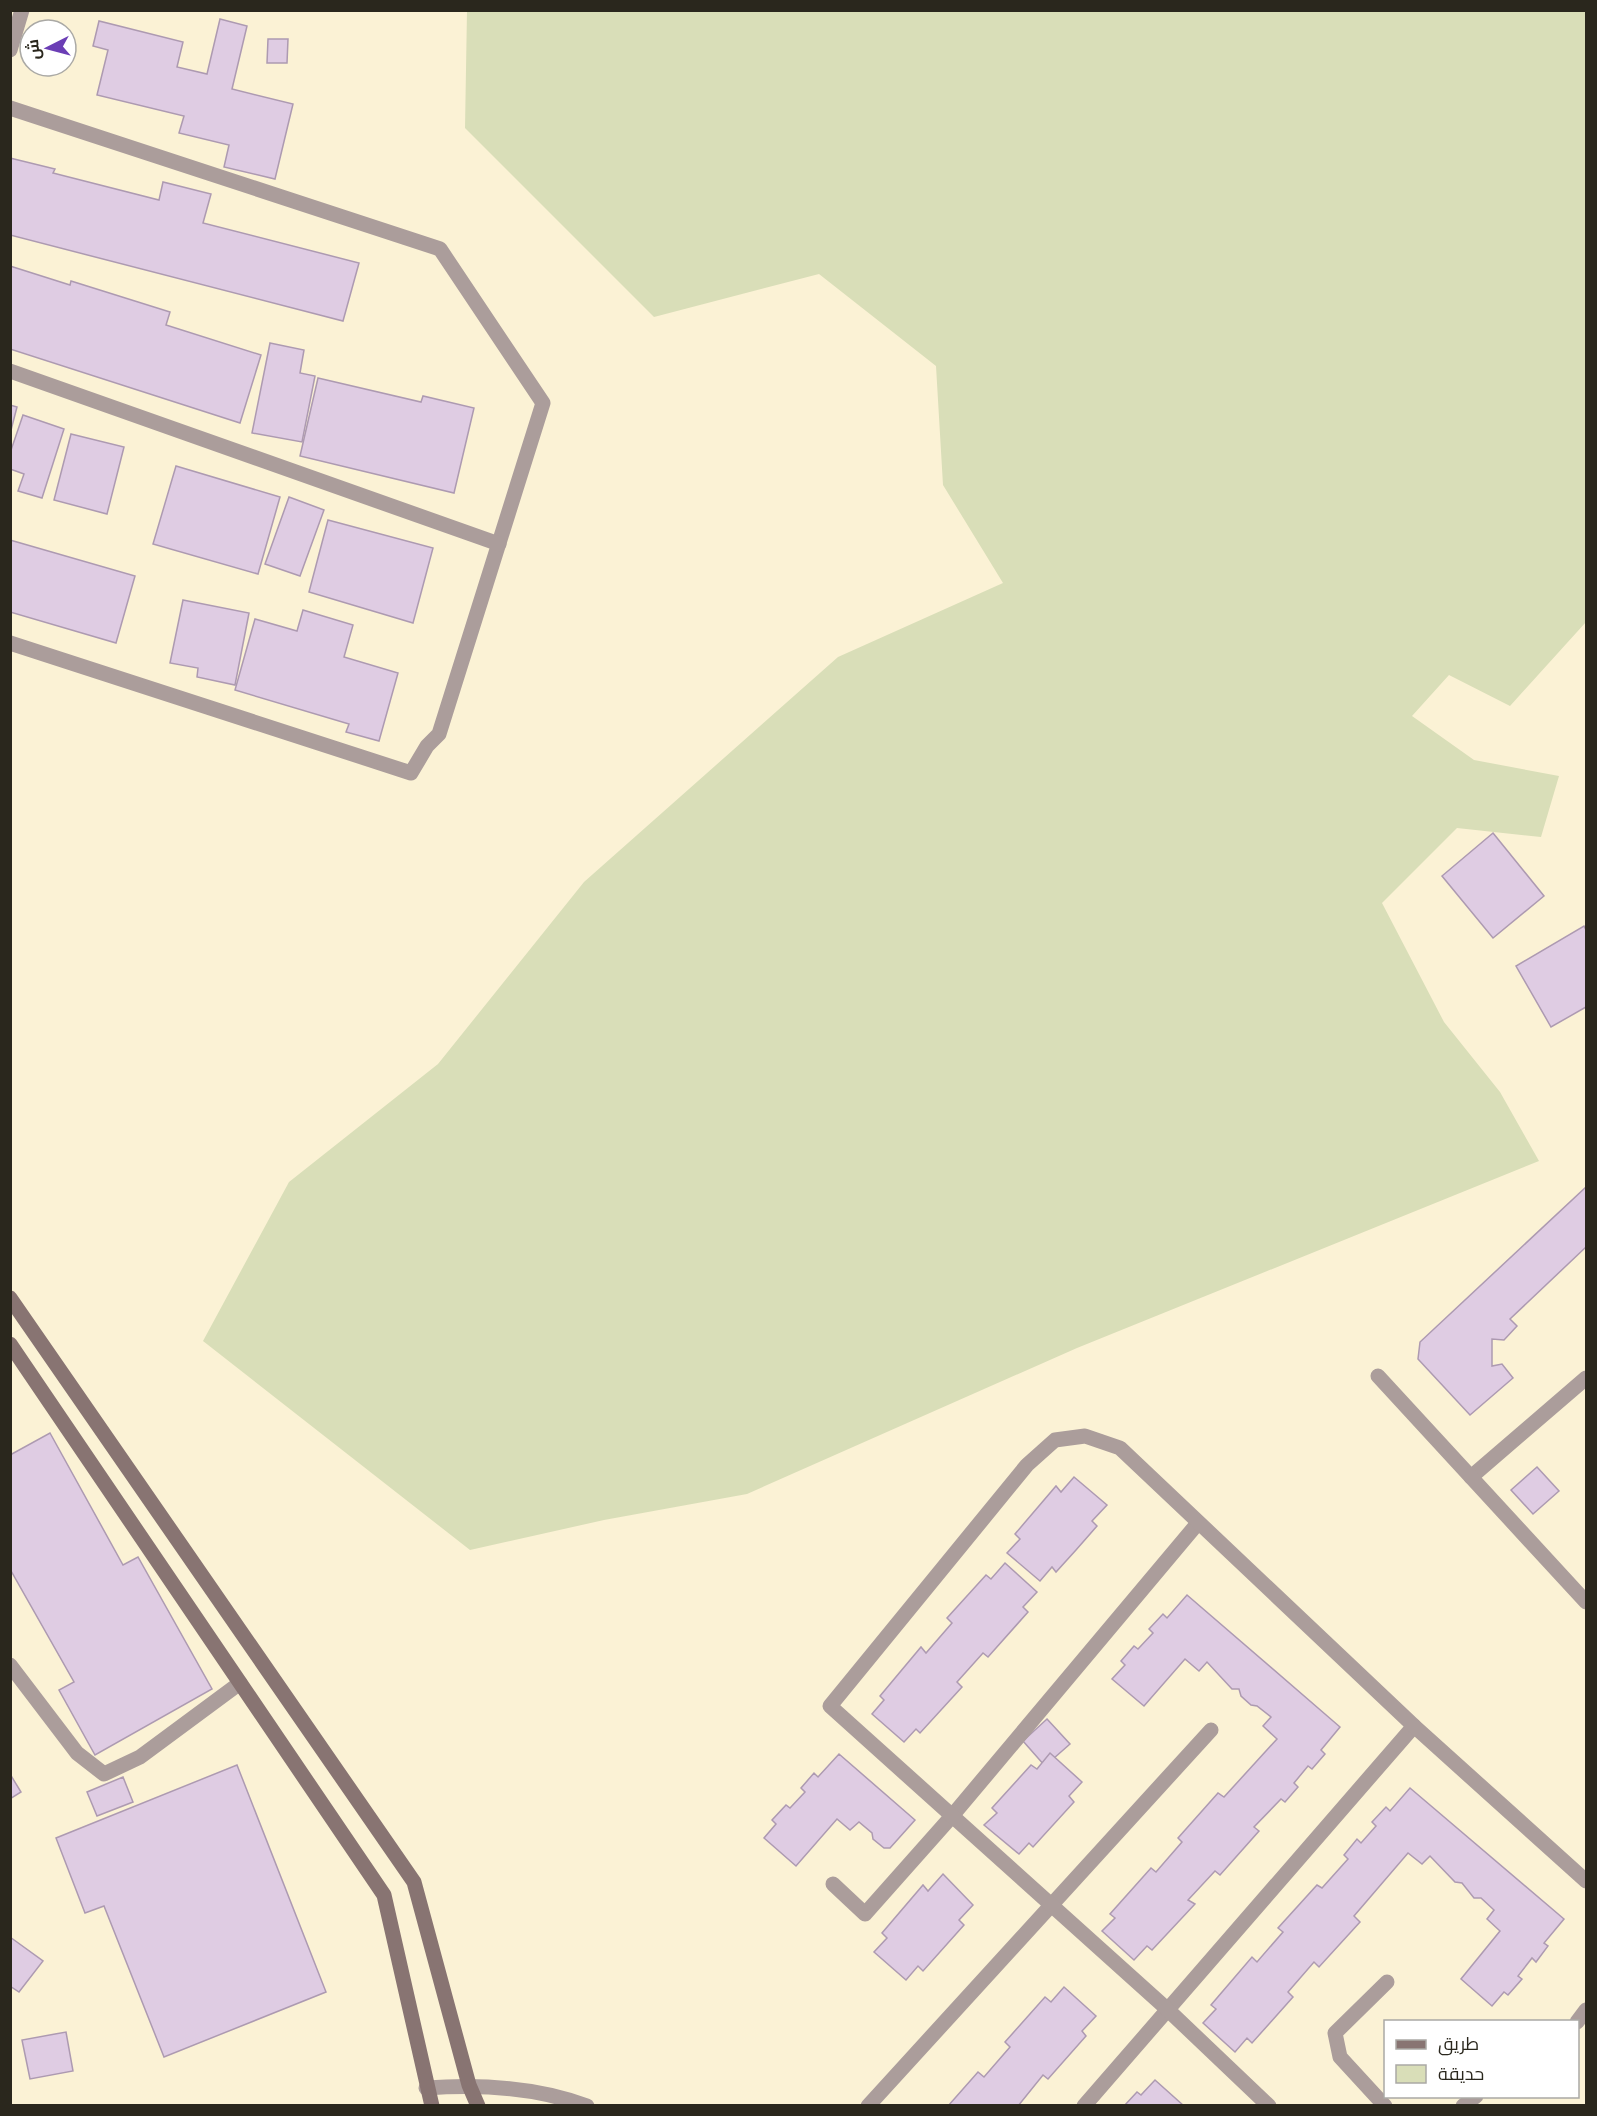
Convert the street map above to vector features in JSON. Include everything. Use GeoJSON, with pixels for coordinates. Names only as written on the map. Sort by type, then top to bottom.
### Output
{"type":"FeatureCollection","features":[{"type":"Feature","properties":{"kind":"main road"},"geometry":{"type":"LineString","coordinates":[[10,1298],[414,1882],[469,2085],[478,2106]]}},
{"type":"Feature","properties":{"kind":"main road"},"geometry":{"type":"LineString","coordinates":[[10,1344],[384,1895],[426,2088],[432,2106]]}},
{"type":"Feature","properties":{"kind":"street"},"geometry":{"type":"LineString","coordinates":[[10,50],[22,10]]}},
{"type":"Feature","properties":{"kind":"street"},"geometry":{"type":"LineString","coordinates":[[10,108],[440,249],[543,404],[439,734],[427,746],[411,773],[10,643]]}},
{"type":"Feature","properties":{"kind":"street"},"geometry":{"type":"LineString","coordinates":[[10,370],[499,544]]}},
{"type":"Feature","properties":{"kind":"street"},"geometry":{"type":"LineString","coordinates":[[1378,1376],[1587,1602]]}},
{"type":"Feature","properties":{"kind":"street"},"geometry":{"type":"LineString","coordinates":[[1471,1477],[1587,1378]]}},
{"type":"Feature","properties":{"kind":"street"},"geometry":{"type":"LineString","coordinates":[[1269,2106],[1167,2009],[830,1706],[1027,1465],[1055,1440],[1085,1436],[1120,1448],[1413,1726],[1587,1881]]}},
{"type":"Feature","properties":{"kind":"street"},"geometry":{"type":"LineString","coordinates":[[833,1884],[865,1914],[952,1816],[1198,1523]]}},
{"type":"Feature","properties":{"kind":"street"},"geometry":{"type":"LineString","coordinates":[[10,1665],[77,1753],[104,1774],[140,1757],[240,1683]]}},
{"type":"Feature","properties":{"kind":"street"},"geometry":{"type":"LineString","coordinates":[[1084,2106],[1413,1726]]}},
{"type":"Feature","properties":{"kind":"street"},"geometry":{"type":"LineString","coordinates":[[868,2106],[1211,1730]]}},
{"type":"Feature","properties":{"kind":"street"},"geometry":{"type":"LineString","coordinates":[[1385,2106],[1340,2057],[1335,2033],[1387,1982]]}},
{"type":"Feature","properties":{"kind":"street"},"geometry":{"type":"LineString","coordinates":[[426,2088],[469,2085],[560,2096],[587,2106]]}},
{"type":"Feature","properties":{"kind":"green space"},"geometry":{"type":"Polygon","coordinates":[[[467,11],[1586,11],[1586,622],[1510,706],[1449,675],[1412,716],[1474,760],[1559,776],[1541,837],[1457,828],[1382,903],[1444,1022],[1500,1092],[1539,1161],[1077,1348],[747,1494],[604,1520],[470,1550],[203,1341],[289,1182],[438,1064],[584,882],[838,657],[1003,583],[943,485],[936,366],[819,274],[654,317],[465,128],[467,11]]]}},
{"type":"Feature","properties":{"kind":"building"},"geometry":{"type":"Polygon","coordinates":[[[220,19],[247,26],[232,89],[293,104],[275,179],[224,167],[229,145],[179,133],[184,116],[97,95],[108,50],[93,46],[99,21],[183,42],[177,67],[207,74],[220,19]]]}},
{"type":"Feature","properties":{"kind":"building"},"geometry":{"type":"Polygon","coordinates":[[[268,39],[288,39],[287,63],[267,63],[268,39]]]}},
{"type":"Feature","properties":{"kind":"building"},"geometry":{"type":"Polygon","coordinates":[[[10,158],[55,169],[53,173],[159,200],[163,182],[211,194],[203,223],[359,263],[343,321],[10,235],[10,158]]]}},
{"type":"Feature","properties":{"kind":"building"},"geometry":{"type":"Polygon","coordinates":[[[10,266],[70,285],[71,281],[170,312],[166,325],[261,355],[240,423],[10,349],[10,266]]]}},
{"type":"Feature","properties":{"kind":"building"},"geometry":{"type":"Polygon","coordinates":[[[270,343],[304,350],[300,373],[315,376],[302,442],[252,433],[270,343]]]}},
{"type":"Feature","properties":{"kind":"building"},"geometry":{"type":"Polygon","coordinates":[[[318,378],[421,402],[423,396],[474,408],[454,493],[300,456],[318,378]]]}},
{"type":"Feature","properties":{"kind":"building"},"geometry":{"type":"Polygon","coordinates":[[[10,405],[17,407],[10,434],[10,405]]]}},
{"type":"Feature","properties":{"kind":"building"},"geometry":{"type":"Polygon","coordinates":[[[23,415],[64,429],[42,498],[18,491],[24,474],[10,469],[10,453],[23,415]]]}},
{"type":"Feature","properties":{"kind":"building"},"geometry":{"type":"Polygon","coordinates":[[[71,434],[124,447],[107,514],[54,500],[71,434]]]}},
{"type":"Feature","properties":{"kind":"building"},"geometry":{"type":"Polygon","coordinates":[[[176,466],[280,497],[258,574],[153,544],[176,466]]]}},
{"type":"Feature","properties":{"kind":"building"},"geometry":{"type":"Polygon","coordinates":[[[289,497],[324,510],[300,576],[265,564],[289,497]]]}},
{"type":"Feature","properties":{"kind":"building"},"geometry":{"type":"Polygon","coordinates":[[[328,520],[433,548],[413,623],[309,592],[328,520]]]}},
{"type":"Feature","properties":{"kind":"building"},"geometry":{"type":"Polygon","coordinates":[[[10,540],[135,576],[116,643],[10,612],[10,540]]]}},
{"type":"Feature","properties":{"kind":"building"},"geometry":{"type":"Polygon","coordinates":[[[183,600],[249,613],[235,685],[197,677],[198,668],[170,663],[183,600]]]}},
{"type":"Feature","properties":{"kind":"building"},"geometry":{"type":"Polygon","coordinates":[[[303,610],[353,625],[344,657],[398,673],[379,741],[346,732],[349,724],[235,690],[255,619],[297,631],[303,610]]]}},
{"type":"Feature","properties":{"kind":"building"},"geometry":{"type":"Polygon","coordinates":[[[1493,833],[1544,896],[1493,938],[1442,876],[1493,833]]]}},
{"type":"Feature","properties":{"kind":"building"},"geometry":{"type":"Polygon","coordinates":[[[1584,926],[1586,930],[1586,1007],[1551,1027],[1516,966],[1584,926]]]}},
{"type":"Feature","properties":{"kind":"building"},"geometry":{"type":"Polygon","coordinates":[[[1586,1187],[1586,1247],[1510,1319],[1517,1326],[1504,1340],[1492,1339],[1492,1366],[1502,1364],[1513,1378],[1470,1415],[1418,1359],[1420,1342],[1586,1187]]]}},
{"type":"Feature","properties":{"kind":"building"},"geometry":{"type":"Polygon","coordinates":[[[50,1433],[123,1565],[138,1557],[212,1689],[95,1755],[59,1690],[74,1682],[10,1569],[10,1455],[50,1433]]]}},
{"type":"Feature","properties":{"kind":"building"},"geometry":{"type":"Polygon","coordinates":[[[1537,1467],[1559,1491],[1533,1514],[1511,1490],[1537,1467]]]}},
{"type":"Feature","properties":{"kind":"building"},"geometry":{"type":"Polygon","coordinates":[[[1074,1477],[1107,1505],[1092,1521],[1097,1526],[1076,1550],[1056,1572],[1052,1567],[1040,1581],[1007,1553],[1020,1539],[1015,1534],[1056,1486],[1061,1492],[1074,1477]]]}},
{"type":"Feature","properties":{"kind":"building"},"geometry":{"type":"Polygon","coordinates":[[[1005,1563],[1037,1592],[1023,1607],[1028,1612],[988,1657],[983,1653],[957,1682],[962,1687],[920,1733],[916,1729],[904,1742],[872,1714],[884,1700],[880,1696],[921,1647],[926,1653],[952,1623],[947,1618],[986,1575],[991,1579],[1005,1563]]]}},
{"type":"Feature","properties":{"kind":"building"},"geometry":{"type":"Polygon","coordinates":[[[1187,1595],[1340,1727],[1321,1750],[1325,1754],[1312,1769],[1308,1766],[1294,1783],[1298,1787],[1285,1802],[1281,1799],[1254,1827],[1259,1831],[1220,1875],[1215,1871],[1188,1900],[1195,1904],[1152,1950],[1147,1946],[1134,1960],[1102,1931],[1115,1918],[1110,1914],[1151,1868],[1156,1872],[1182,1842],[1178,1838],[1218,1793],[1224,1797],[1277,1739],[1263,1726],[1271,1717],[1257,1706],[1251,1705],[1241,1696],[1239,1689],[1232,1689],[1207,1662],[1199,1671],[1185,1659],[1144,1706],[1112,1679],[1125,1665],[1121,1661],[1134,1646],[1138,1649],[1153,1633],[1149,1629],[1163,1614],[1167,1618],[1187,1595]]]}},
{"type":"Feature","properties":{"kind":"building"},"geometry":{"type":"Polygon","coordinates":[[[1047,1719],[1070,1744],[1045,1766],[1023,1741],[1047,1719]]]}},
{"type":"Feature","properties":{"kind":"building"},"geometry":{"type":"Polygon","coordinates":[[[1050,1753],[1082,1782],[1069,1796],[1074,1802],[1033,1847],[1029,1843],[1019,1854],[984,1825],[997,1813],[992,1808],[1031,1765],[1037,1769],[1050,1753]]]}},
{"type":"Feature","properties":{"kind":"building"},"geometry":{"type":"Polygon","coordinates":[[[839,1754],[915,1820],[890,1848],[884,1848],[859,1822],[850,1830],[837,1819],[796,1866],[764,1838],[776,1824],[772,1820],[786,1805],[790,1808],[805,1792],[801,1788],[814,1773],[818,1777],[839,1754]]]}},
{"type":"Feature","properties":{"kind":"building"},"geometry":{"type":"Polygon","coordinates":[[[237,1765],[326,1992],[164,2057],[104,1906],[85,1913],[56,1838],[237,1765]]]}},
{"type":"Feature","properties":{"kind":"building"},"geometry":{"type":"Polygon","coordinates":[[[10,1774],[21,1792],[10,1799],[10,1774]]]}},
{"type":"Feature","properties":{"kind":"building"},"geometry":{"type":"Polygon","coordinates":[[[123,1777],[133,1802],[97,1816],[87,1792],[123,1777]]]}},
{"type":"Feature","properties":{"kind":"building"},"geometry":{"type":"Polygon","coordinates":[[[1410,1788],[1564,1919],[1544,1943],[1548,1946],[1536,1962],[1532,1958],[1518,1976],[1522,1979],[1508,1995],[1504,1992],[1492,2006],[1461,1979],[1500,1931],[1487,1919],[1494,1910],[1481,1898],[1474,1898],[1462,1883],[1455,1882],[1430,1856],[1422,1864],[1408,1853],[1354,1916],[1360,1922],[1319,1967],[1314,1962],[1288,1992],[1293,1997],[1252,2043],[1247,2038],[1235,2052],[1203,2023],[1216,2009],[1211,2005],[1252,1957],[1257,1962],[1283,1932],[1278,1928],[1317,1885],[1322,1888],[1348,1859],[1344,1855],[1357,1839],[1361,1843],[1376,1826],[1372,1822],[1386,1807],[1390,1811],[1410,1788]]]}},
{"type":"Feature","properties":{"kind":"building"},"geometry":{"type":"Polygon","coordinates":[[[943,1874],[973,1905],[959,1920],[964,1925],[923,1971],[918,1966],[906,1980],[874,1952],[887,1938],[882,1933],[923,1885],[928,1891],[943,1874]]]}},
{"type":"Feature","properties":{"kind":"building"},"geometry":{"type":"Polygon","coordinates":[[[10,1937],[43,1961],[19,1992],[10,1986],[10,1937]]]}},
{"type":"Feature","properties":{"kind":"building"},"geometry":{"type":"Polygon","coordinates":[[[1064,1987],[1096,2016],[1082,2031],[1086,2036],[1048,2079],[1043,2075],[1018,2106],[948,2106],[978,2072],[984,2077],[1010,2047],[1005,2042],[1045,1997],[1051,2002],[1064,1987]]]}},
{"type":"Feature","properties":{"kind":"building"},"geometry":{"type":"Polygon","coordinates":[[[66,2032],[73,2071],[30,2079],[22,2040],[66,2032]]]}},
{"type":"Feature","properties":{"kind":"building"},"geometry":{"type":"Polygon","coordinates":[[[1155,2080],[1184,2106],[1124,2106],[1137,2092],[1141,2095],[1155,2080]]]}}]}
